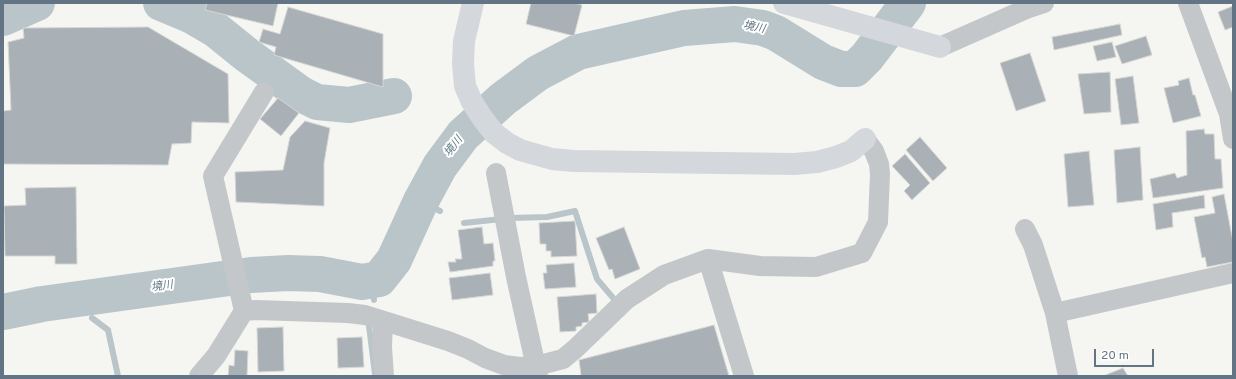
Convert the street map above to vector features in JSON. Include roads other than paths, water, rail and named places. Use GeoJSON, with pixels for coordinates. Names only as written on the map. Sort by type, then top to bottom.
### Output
{"type":"FeatureCollection","features":[{"type":"Feature","properties":{"kind":"street"},"geometry":{"type":"LineString","coordinates":[[242,306],[256,310],[348,313],[365,315],[422,332],[468,348],[484,358],[504,365],[537,371],[563,359],[627,299],[664,275],[708,258],[760,266],[816,267],[862,252],[878,222],[880,181],[879,164],[874,151],[865,139],[851,151],[836,157],[817,162],[794,164],[574,161],[538,156],[520,150],[507,143],[494,133],[482,119],[465,86],[463,64],[464,41],[473,3]]}},
{"type":"Feature","properties":{"kind":"street"},"geometry":{"type":"LineString","coordinates":[[795,5],[940,47],[1026,9],[1044,3]]}},
{"type":"Feature","properties":{"kind":"street"},"geometry":{"type":"LineString","coordinates":[[1188,3],[1231,114],[1233,139]]}},
{"type":"Feature","properties":{"kind":"street"},"geometry":{"type":"LineString","coordinates":[[199,376],[216,356],[242,306],[213,176],[264,92]]}},
{"type":"Feature","properties":{"kind":"street"},"geometry":{"type":"LineString","coordinates":[[496,173],[516,277],[537,371]]}},
{"type":"Feature","properties":{"kind":"street"},"geometry":{"type":"LineString","coordinates":[[1025,229],[1033,245],[1055,313],[1068,376]]}},
{"type":"Feature","properties":{"kind":"street"},"geometry":{"type":"LineString","coordinates":[[708,258],[744,376]]}},
{"type":"Feature","properties":{"kind":"street"},"geometry":{"type":"LineString","coordinates":[[1055,313],[1233,273]]}},
{"type":"Feature","properties":{"kind":"street"},"geometry":{"type":"LineString","coordinates":[[383,321],[382,347],[384,376]]}},
{"type":"Feature","properties":{"kind":"waterway","name":"境川"},"geometry":{"type":"LineString","coordinates":[[3,18],[37,3]]}},
{"type":"Feature","properties":{"kind":"waterway","name":"境川"},"geometry":{"type":"LineString","coordinates":[[161,3],[192,16],[216,30],[247,55],[301,94],[317,102],[349,105],[394,96]]}},
{"type":"Feature","properties":{"kind":"waterway","name":"境川"},"geometry":{"type":"LineString","coordinates":[[3,312],[42,304],[251,275],[288,273],[320,274],[362,282],[379,279],[394,260],[421,201],[440,166],[463,135],[503,99],[538,73],[578,52],[684,28],[735,24],[763,28],[776,33],[823,62],[841,69],[855,69],[867,57],[908,3]]}},
{"type":"Feature","properties":{"kind":"waterway"},"geometry":{"type":"LineString","coordinates":[[421,201],[440,211]]}},
{"type":"Feature","properties":{"kind":"waterway"},"geometry":{"type":"LineString","coordinates":[[464,223],[511,218],[547,217],[575,211],[597,279],[614,299]]}},
{"type":"Feature","properties":{"kind":"waterway"},"geometry":{"type":"LineString","coordinates":[[371,280],[374,300]]}},
{"type":"Feature","properties":{"kind":"waterway"},"geometry":{"type":"LineString","coordinates":[[92,318],[108,330],[118,376]]}},
{"type":"Feature","properties":{"kind":"waterway"},"geometry":{"type":"LineString","coordinates":[[369,326],[375,374]]}}]}
